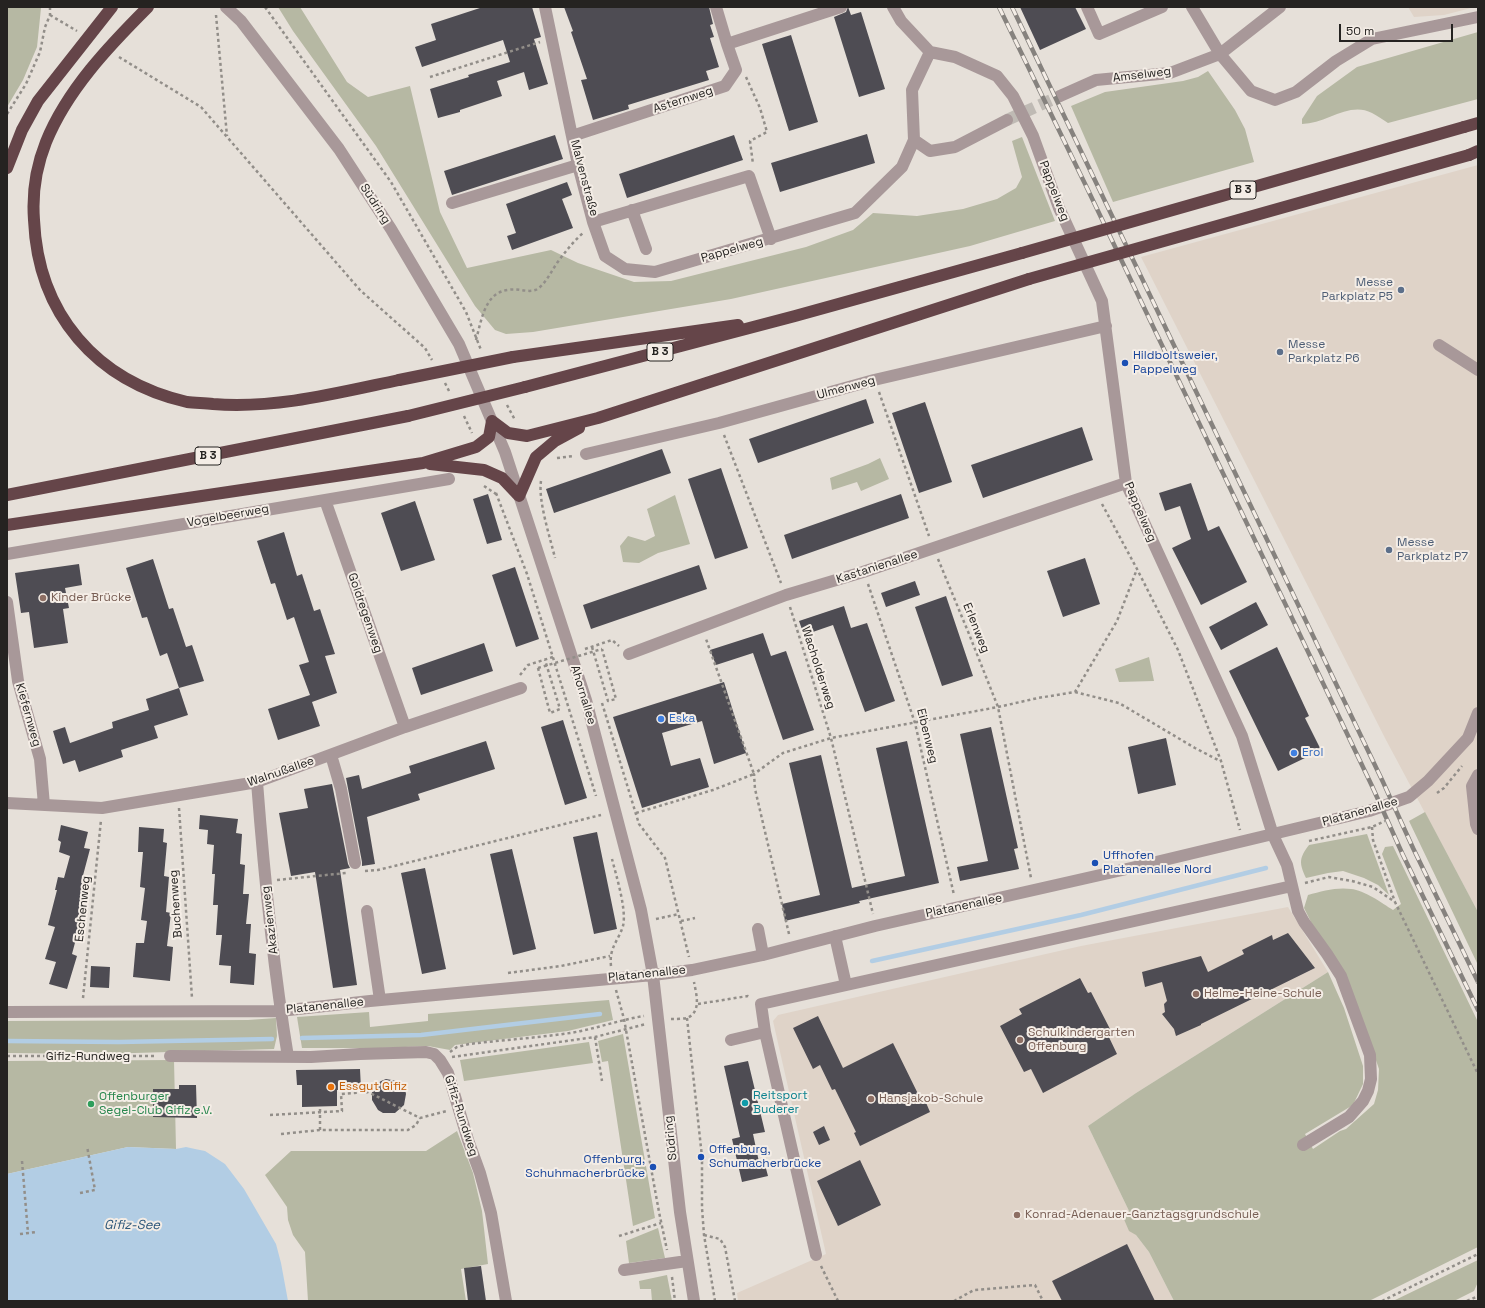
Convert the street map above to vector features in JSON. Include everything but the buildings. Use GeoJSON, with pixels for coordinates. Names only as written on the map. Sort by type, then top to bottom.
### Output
{"type":"FeatureCollection","features":[{"type":"Feature","properties":{"kind":"highway"},"geometry":{"type":"LineString","coordinates":[[7,168],[22,130],[38,101],[112,7]]}},
{"type":"Feature","properties":{"kind":"highway"},"geometry":{"type":"LineString","coordinates":[[148,7],[106,49],[61,110],[46,143],[35,176],[33,205],[34,240],[42,273],[54,306],[67,326],[87,349],[119,374],[156,392],[189,402],[235,406],[292,402],[513,357],[795,316]]}},
{"type":"Feature","properties":{"kind":"highway","name":"B 3"},"geometry":{"type":"LineString","coordinates":[[7,495],[408,416],[525,388],[795,316],[1022,253],[1478,123]]}},
{"type":"Feature","properties":{"kind":"highway"},"geometry":{"type":"LineString","coordinates":[[7,525],[423,463],[476,447],[489,437],[492,421],[508,433],[527,436],[598,418],[1029,279],[1474,153]]}},
{"type":"Feature","properties":{"kind":"highway"},"geometry":{"type":"LineString","coordinates":[[423,463],[484,470],[502,478],[520,496],[536,457],[555,441],[598,418]]}},
{"type":"Feature","properties":{"kind":"street","name":"Südring"},"geometry":{"type":"LineString","coordinates":[[226,7],[241,21],[339,149],[391,229],[459,344],[492,421]]}},
{"type":"Feature","properties":{"kind":"street"},"geometry":{"type":"LineString","coordinates":[[237,7],[241,21]]}},
{"type":"Feature","properties":{"kind":"street","name":"Malvenstraße"},"geometry":{"type":"LineString","coordinates":[[545,7],[578,164],[593,222],[749,176]]}},
{"type":"Feature","properties":{"kind":"street"},"geometry":{"type":"LineString","coordinates":[[716,7],[736,70]]}},
{"type":"Feature","properties":{"kind":"street"},"geometry":{"type":"LineString","coordinates":[[727,44],[841,7]]}},
{"type":"Feature","properties":{"kind":"street"},"geometry":{"type":"LineString","coordinates":[[893,7],[901,21],[930,52]]}},
{"type":"Feature","properties":{"kind":"street"},"geometry":{"type":"LineString","coordinates":[[1087,7],[1099,34],[1162,7]]}},
{"type":"Feature","properties":{"kind":"street"},"geometry":{"type":"LineString","coordinates":[[1192,7],[1220,54],[1251,91],[1275,100],[1296,92],[1336,61],[1372,39],[1478,17]]}},
{"type":"Feature","properties":{"kind":"street","name":"Amselweg"},"geometry":{"type":"LineString","coordinates":[[1060,96],[1096,80],[1170,73],[1220,54],[1280,7]]}},
{"type":"Feature","properties":{"kind":"street","name":"Pappelweg"},"geometry":{"type":"LineString","coordinates":[[593,222],[605,256],[625,269],[655,272],[855,213],[902,167],[914,140],[912,90],[930,52],[955,57],[997,76],[1013,96],[1033,136],[1059,208],[1102,301],[1126,483],[1242,736],[1274,835]]}},
{"type":"Feature","properties":{"kind":"street","name":"Asternweg"},"geometry":{"type":"LineString","coordinates":[[572,136],[725,86],[736,70]]}},
{"type":"Feature","properties":{"kind":"street"},"geometry":{"type":"LineString","coordinates":[[914,140],[930,151],[955,147],[1007,120]]}},
{"type":"Feature","properties":{"kind":"street"},"geometry":{"type":"LineString","coordinates":[[452,203],[578,164]]}},
{"type":"Feature","properties":{"kind":"street"},"geometry":{"type":"LineString","coordinates":[[749,176],[771,239]]}},
{"type":"Feature","properties":{"kind":"street"},"geometry":{"type":"LineString","coordinates":[[632,210],[646,249]]}},
{"type":"Feature","properties":{"kind":"street","name":"Ulmenweg"},"geometry":{"type":"LineString","coordinates":[[586,454],[719,423],[874,380],[1106,326]]}},
{"type":"Feature","properties":{"kind":"street"},"geometry":{"type":"LineString","coordinates":[[1439,345],[1478,370]]}},
{"type":"Feature","properties":{"kind":"street","name":"Ahornallee"},"geometry":{"type":"LineString","coordinates":[[492,421],[505,452],[520,496],[586,700],[641,910],[653,975]]}},
{"type":"Feature","properties":{"kind":"street","name":"Vogelbeerweg"},"geometry":{"type":"LineString","coordinates":[[7,554],[449,479]]}},
{"type":"Feature","properties":{"kind":"street","name":"Kastanienallee"},"geometry":{"type":"LineString","coordinates":[[628,654],[786,595],[864,572],[1126,483]]}},
{"type":"Feature","properties":{"kind":"street","name":"Goldregenweg"},"geometry":{"type":"LineString","coordinates":[[325,500],[405,727]]}},
{"type":"Feature","properties":{"kind":"street","name":"Kiefernweg"},"geometry":{"type":"LineString","coordinates":[[7,602],[18,681],[40,759],[44,805]]}},
{"type":"Feature","properties":{"kind":"street","name":"Walnußallee"},"geometry":{"type":"LineString","coordinates":[[7,802],[102,808],[257,782],[405,727],[520,688]]}},
{"type":"Feature","properties":{"kind":"street","name":"Platanenallee"},"geometry":{"type":"LineString","coordinates":[[7,1012],[280,1011],[692,970],[763,955],[875,926],[1034,891],[1274,835],[1369,811],[1409,797],[1473,742],[1478,713]]}},
{"type":"Feature","properties":{"kind":"street"},"geometry":{"type":"LineString","coordinates":[[331,754],[341,789],[359,867]]}},
{"type":"Feature","properties":{"kind":"street"},"geometry":{"type":"LineString","coordinates":[[1478,775],[1472,786],[1476,824],[1478,829]]}},
{"type":"Feature","properties":{"kind":"street","name":"Akazienweg"},"geometry":{"type":"LineString","coordinates":[[257,782],[265,881],[280,1011],[288,1057]]}},
{"type":"Feature","properties":{"kind":"street"},"geometry":{"type":"LineString","coordinates":[[1274,835],[1287,865],[1298,911],[1341,976],[1370,1055],[1371,1079],[1368,1091],[1363,1101],[1349,1117],[1303,1145]]}},
{"type":"Feature","properties":{"kind":"street"},"geometry":{"type":"LineString","coordinates":[[816,1255],[765,1032],[761,1004],[1292,886]]}},
{"type":"Feature","properties":{"kind":"street"},"geometry":{"type":"LineString","coordinates":[[368,911],[380,1000]]}},
{"type":"Feature","properties":{"kind":"street"},"geometry":{"type":"LineString","coordinates":[[758,928],[763,955]]}},
{"type":"Feature","properties":{"kind":"street"},"geometry":{"type":"LineString","coordinates":[[835,936],[846,985]]}},
{"type":"Feature","properties":{"kind":"street","name":"Südring"},"geometry":{"type":"LineString","coordinates":[[653,975],[675,1170],[694,1301]]}},
{"type":"Feature","properties":{"kind":"street"},"geometry":{"type":"LineString","coordinates":[[731,1040],[765,1032]]}},
{"type":"Feature","properties":{"kind":"street","name":"Gifiz-Rundweg"},"geometry":{"type":"LineString","coordinates":[[170,1056],[288,1057],[426,1052],[434,1054],[440,1060],[448,1073],[468,1140],[480,1173],[491,1213],[506,1301]]}},
{"type":"Feature","properties":{"kind":"street"},"geometry":{"type":"LineString","coordinates":[[624,1270],[687,1261]]}},
{"type":"Feature","properties":{"kind":"path"},"geometry":{"type":"LineString","coordinates":[[7,114],[26,84],[40,52],[45,27],[50,15],[50,7]]}},
{"type":"Feature","properties":{"kind":"path"},"geometry":{"type":"LineString","coordinates":[[216,15],[227,136]]}},
{"type":"Feature","properties":{"kind":"path"},"geometry":{"type":"LineString","coordinates":[[430,77],[551,38]]}},
{"type":"Feature","properties":{"kind":"path"},"geometry":{"type":"LineString","coordinates":[[106,49],[201,107],[360,290],[425,348],[432,360]]}},
{"type":"Feature","properties":{"kind":"path"},"geometry":{"type":"LineString","coordinates":[[736,70],[748,78],[760,108],[767,132],[750,141],[753,166],[749,176]]}},
{"type":"Feature","properties":{"kind":"path"},"geometry":{"type":"LineString","coordinates":[[476,340],[485,305],[496,294],[511,288],[530,291],[537,289],[548,279],[570,246],[593,222]]}},
{"type":"Feature","properties":{"kind":"path"},"geometry":{"type":"LineString","coordinates":[[443,380],[451,393]]}},
{"type":"Feature","properties":{"kind":"path","name":"Erlenweg"},"geometry":{"type":"LineString","coordinates":[[874,380],[934,548],[998,707],[1034,891]]}},
{"type":"Feature","properties":{"kind":"path"},"geometry":{"type":"LineString","coordinates":[[462,413],[469,426],[476,447]]}},
{"type":"Feature","properties":{"kind":"path","name":"Wacholderweg"},"geometry":{"type":"LineString","coordinates":[[719,423],[786,595],[831,738],[875,926]]}},
{"type":"Feature","properties":{"kind":"path"},"geometry":{"type":"LineString","coordinates":[[557,458],[586,454]]}},
{"type":"Feature","properties":{"kind":"path"},"geometry":{"type":"LineString","coordinates":[[484,470],[497,494],[527,574],[597,800]]}},
{"type":"Feature","properties":{"kind":"path"},"geometry":{"type":"LineString","coordinates":[[1096,493],[1178,650],[1221,761],[1243,842]]}},
{"type":"Feature","properties":{"kind":"path"},"geometry":{"type":"LineString","coordinates":[[1075,692],[1117,621],[1137,569]]}},
{"type":"Feature","properties":{"kind":"path","name":"Eibenweg"},"geometry":{"type":"LineString","coordinates":[[864,572],[916,723],[957,908]]}},
{"type":"Feature","properties":{"kind":"path"},"geometry":{"type":"LineString","coordinates":[[701,627],[754,774],[755,789],[792,947]]}},
{"type":"Feature","properties":{"kind":"path"},"geometry":{"type":"LineString","coordinates":[[585,649],[612,640],[628,654]]}},
{"type":"Feature","properties":{"kind":"path"},"geometry":{"type":"LineString","coordinates":[[592,647],[608,701]]}},
{"type":"Feature","properties":{"kind":"path"},"geometry":{"type":"LineString","coordinates":[[545,660],[560,710],[550,713],[538,668],[602,649],[616,699],[602,703]]}},
{"type":"Feature","properties":{"kind":"path"},"geometry":{"type":"LineString","coordinates":[[520,688],[520,675],[528,665],[554,658]]}},
{"type":"Feature","properties":{"kind":"path"},"geometry":{"type":"LineString","coordinates":[[636,813],[712,790],[754,774],[783,753],[831,738],[1075,692],[1119,703],[1195,748],[1221,761]]}},
{"type":"Feature","properties":{"kind":"path","name":"Buchenweg"},"geometry":{"type":"LineString","coordinates":[[178,795],[193,1012]]}},
{"type":"Feature","properties":{"kind":"path","name":"Eschenweg"},"geometry":{"type":"LineString","coordinates":[[82,1012],[102,808]]}},
{"type":"Feature","properties":{"kind":"path"},"geometry":{"type":"LineString","coordinates":[[359,867],[378,870],[601,815],[599,808]]}},
{"type":"Feature","properties":{"kind":"path"},"geometry":{"type":"LineString","coordinates":[[1372,827],[1373,840],[1395,902],[1478,1074]]}},
{"type":"Feature","properties":{"kind":"path"},"geometry":{"type":"LineString","coordinates":[[610,956],[623,925],[622,901],[611,854]]}},
{"type":"Feature","properties":{"kind":"path"},"geometry":{"type":"LineString","coordinates":[[265,881],[348,873]]}},
{"type":"Feature","properties":{"kind":"path"},"geometry":{"type":"LineString","coordinates":[[1292,886],[1329,877],[1373,887],[1395,902]]}},
{"type":"Feature","properties":{"kind":"path"},"geometry":{"type":"LineString","coordinates":[[679,914],[698,1004],[694,1012],[687,1018],[702,1157],[702,1208],[704,1235],[715,1301]]}},
{"type":"Feature","properties":{"kind":"path"},"geometry":{"type":"LineString","coordinates":[[681,921],[695,918]]}},
{"type":"Feature","properties":{"kind":"path"},"geometry":{"type":"LineString","coordinates":[[698,1004],[748,996],[761,1004]]}},
{"type":"Feature","properties":{"kind":"path"},"geometry":{"type":"LineString","coordinates":[[440,1060],[457,1047],[469,1044],[570,1033],[645,1015],[658,1020]]}},
{"type":"Feature","properties":{"kind":"path"},"geometry":{"type":"LineString","coordinates":[[624,1019],[661,1223],[670,1263],[675,1301]]}},
{"type":"Feature","properties":{"kind":"path"},"geometry":{"type":"LineString","coordinates":[[440,1060],[460,1055],[595,1037],[658,1020]]}},
{"type":"Feature","properties":{"kind":"path"},"geometry":{"type":"LineString","coordinates":[[595,1037],[602,1081]]}},
{"type":"Feature","properties":{"kind":"path","name":"Gifiz-Rundweg"},"geometry":{"type":"LineString","coordinates":[[7,1056],[170,1056]]}},
{"type":"Feature","properties":{"kind":"path"},"geometry":{"type":"LineString","coordinates":[[270,1115],[342,1111],[342,1094],[368,1092],[420,1118],[459,1108]]}},
{"type":"Feature","properties":{"kind":"path"},"geometry":{"type":"LineString","coordinates":[[320,1107],[320,1130]]}},
{"type":"Feature","properties":{"kind":"path"},"geometry":{"type":"LineString","coordinates":[[281,1134],[320,1130],[408,1130],[416,1125],[420,1118]]}},
{"type":"Feature","properties":{"kind":"path"},"geometry":{"type":"LineString","coordinates":[[80,1193],[95,1190],[87,1146]]}},
{"type":"Feature","properties":{"kind":"path"},"geometry":{"type":"LineString","coordinates":[[22,1161],[28,1233]]}},
{"type":"Feature","properties":{"kind":"path"},"geometry":{"type":"LineString","coordinates":[[619,1236],[661,1223]]}},
{"type":"Feature","properties":{"kind":"path"},"geometry":{"type":"LineString","coordinates":[[20,1234],[37,1232]]}},
{"type":"Feature","properties":{"kind":"path"},"geometry":{"type":"LineString","coordinates":[[704,1235],[720,1239],[725,1247],[735,1301]]}},
{"type":"Feature","properties":{"kind":"path"},"geometry":{"type":"LineString","coordinates":[[1382,1301],[1478,1254]]}},
{"type":"Feature","properties":{"kind":"path"},"geometry":{"type":"LineString","coordinates":[[816,1255],[838,1301]]}},
{"type":"Feature","properties":{"kind":"path"},"geometry":{"type":"LineString","coordinates":[[954,1301],[974,1290],[1035,1284],[1043,1301]]}},
{"type":"Feature","properties":{"kind":"path"},"geometry":{"type":"LineString","coordinates":[[1468,1301],[1478,1296]]}},
{"type":"Feature","properties":{"kind":"shaded area"},"geometry":{"type":"Polygon","coordinates":[[[1408,7],[1475,7],[1444,15],[1414,17],[1408,7]]]}},
{"type":"Feature","properties":{"kind":"shaded area"},"geometry":{"type":"Polygon","coordinates":[[[1478,165],[1478,912],[1386,740],[1141,257],[1478,165]]]}},
{"type":"Feature","properties":{"kind":"shaded area"},"geometry":{"type":"Polygon","coordinates":[[[1288,907],[1328,972],[1136,1093],[1088,1126],[1130,1213],[1136,1235],[1149,1252],[1174,1301],[738,1301],[737,1293],[826,1254],[773,1021],[778,1015],[1081,946],[1288,907]]]}},
{"type":"Feature","properties":{"kind":"green space"},"geometry":{"type":"Polygon","coordinates":[[[7,7],[41,8],[37,47],[23,80],[7,107],[7,7]]]}},
{"type":"Feature","properties":{"kind":"green space"},"geometry":{"type":"Polygon","coordinates":[[[278,7],[300,7],[347,82],[368,97],[410,86],[440,212],[467,268],[551,250],[578,263],[634,282],[671,281],[806,247],[853,230],[873,213],[917,216],[963,209],[997,199],[1016,188],[1022,177],[1012,141],[1022,137],[1055,221],[970,246],[731,299],[533,332],[506,334],[495,330],[475,306],[376,146],[293,31],[278,7]]]}},
{"type":"Feature","properties":{"kind":"green space"},"geometry":{"type":"Polygon","coordinates":[[[1478,32],[1478,99],[1388,123],[1372,113],[1363,110],[1355,110],[1346,111],[1320,121],[1302,124],[1302,119],[1317,96],[1357,67],[1478,32]]]}},
{"type":"Feature","properties":{"kind":"green space"},"geometry":{"type":"Polygon","coordinates":[[[1208,71],[1235,110],[1245,129],[1254,162],[1113,202],[1071,106],[1105,92],[1183,81],[1198,77],[1208,71]]]}},
{"type":"Feature","properties":{"kind":"green space"},"geometry":{"type":"Polygon","coordinates":[[[880,458],[889,479],[861,491],[857,482],[832,490],[830,478],[880,458]]]}},
{"type":"Feature","properties":{"kind":"green space"},"geometry":{"type":"Polygon","coordinates":[[[675,495],[690,544],[658,553],[639,563],[623,562],[620,546],[628,536],[645,541],[655,536],[647,509],[675,495]]]}},
{"type":"Feature","properties":{"kind":"green space"},"geometry":{"type":"Polygon","coordinates":[[[1149,657],[1154,681],[1119,682],[1115,669],[1149,657]]]}},
{"type":"Feature","properties":{"kind":"green space"},"geometry":{"type":"Polygon","coordinates":[[[1425,812],[1478,912],[1478,965],[1409,821],[1425,812]]]}},
{"type":"Feature","properties":{"kind":"green space"},"geometry":{"type":"Polygon","coordinates":[[[1367,834],[1389,895],[1378,885],[1364,878],[1343,871],[1306,878],[1301,861],[1303,854],[1309,845],[1367,834]]]}},
{"type":"Feature","properties":{"kind":"green space"},"geometry":{"type":"Polygon","coordinates":[[[1393,846],[1478,1022],[1478,1247],[1369,1301],[1174,1301],[1149,1252],[1136,1235],[1129,1231],[1123,1217],[1130,1213],[1088,1126],[1136,1093],[1328,972],[1344,1008],[1363,1066],[1363,1084],[1353,1105],[1305,1134],[1313,1149],[1340,1131],[1346,1129],[1374,1104],[1378,1090],[1379,1069],[1367,1034],[1304,908],[1308,895],[1330,890],[1346,889],[1356,890],[1367,894],[1393,910],[1401,904],[1382,854],[1385,847],[1393,846]]]}},
{"type":"Feature","properties":{"kind":"green space"},"geometry":{"type":"Polygon","coordinates":[[[609,1000],[613,1020],[568,1031],[455,1045],[450,1050],[428,1046],[381,1048],[302,1048],[297,1017],[369,1012],[370,1027],[428,1021],[428,1014],[609,1000]]]}},
{"type":"Feature","properties":{"kind":"green space"},"geometry":{"type":"Polygon","coordinates":[[[276,1018],[277,1036],[274,1049],[99,1054],[7,1053],[7,1021],[248,1020],[276,1018]]]}},
{"type":"Feature","properties":{"kind":"green space"},"geometry":{"type":"Polygon","coordinates":[[[623,1034],[655,1218],[633,1226],[608,1061],[602,1062],[598,1041],[623,1034]]]}},
{"type":"Feature","properties":{"kind":"green space"},"geometry":{"type":"Polygon","coordinates":[[[589,1042],[593,1063],[464,1081],[460,1060],[589,1042]]]}},
{"type":"Feature","properties":{"kind":"green space","name":"Offenburger Segel-Club Gifiz e.V."},"geometry":{"type":"Polygon","coordinates":[[[174,1060],[176,1149],[128,1147],[7,1174],[7,1061],[174,1060]]]}},
{"type":"Feature","properties":{"kind":"green space"},"geometry":{"type":"Polygon","coordinates":[[[457,1131],[473,1173],[482,1211],[488,1264],[461,1269],[466,1301],[308,1301],[305,1252],[293,1235],[288,1220],[287,1207],[265,1175],[291,1151],[426,1151],[457,1131]]]}},
{"type":"Feature","properties":{"kind":"green space"},"geometry":{"type":"Polygon","coordinates":[[[658,1228],[665,1258],[629,1263],[626,1241],[658,1228]]]}},
{"type":"Feature","properties":{"kind":"green space"},"geometry":{"type":"Polygon","coordinates":[[[1478,1260],[1478,1282],[1474,1291],[1454,1301],[1393,1301],[1478,1260]]]}},
{"type":"Feature","properties":{"kind":"green space"},"geometry":{"type":"Polygon","coordinates":[[[667,1275],[672,1301],[652,1301],[651,1289],[640,1289],[639,1281],[667,1275]]]}},
{"type":"Feature","properties":{"kind":"water","name":"Gifiz-See"},"geometry":{"type":"Polygon","coordinates":[[[128,1147],[176,1149],[186,1147],[205,1151],[225,1164],[244,1189],[276,1244],[288,1301],[7,1301],[7,1174],[128,1147]]]}},
{"type":"Feature","properties":{"kind":"waterway"},"geometry":{"type":"LineString","coordinates":[[872,961],[1081,915],[1266,868]]}},
{"type":"Feature","properties":{"kind":"waterway"},"geometry":{"type":"LineString","coordinates":[[302,1038],[421,1035],[600,1014]]}},
{"type":"Feature","properties":{"kind":"waterway"},"geometry":{"type":"LineString","coordinates":[[7,1041],[119,1042],[272,1039]]}},
{"type":"Feature","properties":{"kind":"tunnel"},"geometry":{"type":"LineString","coordinates":[[1007,120],[1060,96]]}},
{"type":"Feature","properties":{"kind":"railway"},"geometry":{"type":"LineString","coordinates":[[999,7],[1088,190],[1372,786],[1402,853],[1478,1010]]}},
{"type":"Feature","properties":{"kind":"railway"},"geometry":{"type":"LineString","coordinates":[[1012,7],[1478,982]]}},
{"type":"Feature","properties":{"kind":"place","name":"Messe Parkplatz P5"},"geometry":{"type":"Point","coordinates":[1401,290]}},
{"type":"Feature","properties":{"kind":"place","name":"Messe Parkplatz P6"},"geometry":{"type":"Point","coordinates":[1280,352]}},
{"type":"Feature","properties":{"kind":"place","name":"Hildboltsweier, Pappelweg"},"geometry":{"type":"Point","coordinates":[1125,363]}},
{"type":"Feature","properties":{"kind":"place","name":"Messe Parkplatz P7"},"geometry":{"type":"Point","coordinates":[1389,550]}},
{"type":"Feature","properties":{"kind":"place","name":"Kinder Brücke"},"geometry":{"type":"Point","coordinates":[43,598]}},
{"type":"Feature","properties":{"kind":"place","name":"Eska"},"geometry":{"type":"Point","coordinates":[661,719]}},
{"type":"Feature","properties":{"kind":"place","name":"Erol"},"geometry":{"type":"Point","coordinates":[1294,753]}},
{"type":"Feature","properties":{"kind":"place","name":"Uffhofen Platanenallee Nord"},"geometry":{"type":"Point","coordinates":[1095,863]}},
{"type":"Feature","properties":{"kind":"place","name":"Helme-Heine-Schule"},"geometry":{"type":"Point","coordinates":[1196,994]}},
{"type":"Feature","properties":{"kind":"place","name":"Schulkindergarten Offenburg"},"geometry":{"type":"Point","coordinates":[1020,1040]}},
{"type":"Feature","properties":{"kind":"place","name":"Essgut Gifiz"},"geometry":{"type":"Point","coordinates":[331,1087]}},
{"type":"Feature","properties":{"kind":"place","name":"Hansjakob-Schule"},"geometry":{"type":"Point","coordinates":[871,1099]}},
{"type":"Feature","properties":{"kind":"place","name":"Reitsport Buderer"},"geometry":{"type":"Point","coordinates":[745,1103]}},
{"type":"Feature","properties":{"kind":"place","name":"Offenburger Segel-Club Gifiz e.V."},"geometry":{"type":"Point","coordinates":[91,1104]}},
{"type":"Feature","properties":{"kind":"place","name":"Offenburg, Schumacherbrücke"},"geometry":{"type":"Point","coordinates":[701,1157]}},
{"type":"Feature","properties":{"kind":"place","name":"Offenburg, Schuhmacherbrücke"},"geometry":{"type":"Point","coordinates":[653,1167]}},
{"type":"Feature","properties":{"kind":"place","name":"Konrad-Adenauer-Ganztagsgrundschule"},"geometry":{"type":"Point","coordinates":[1017,1215]}}]}
